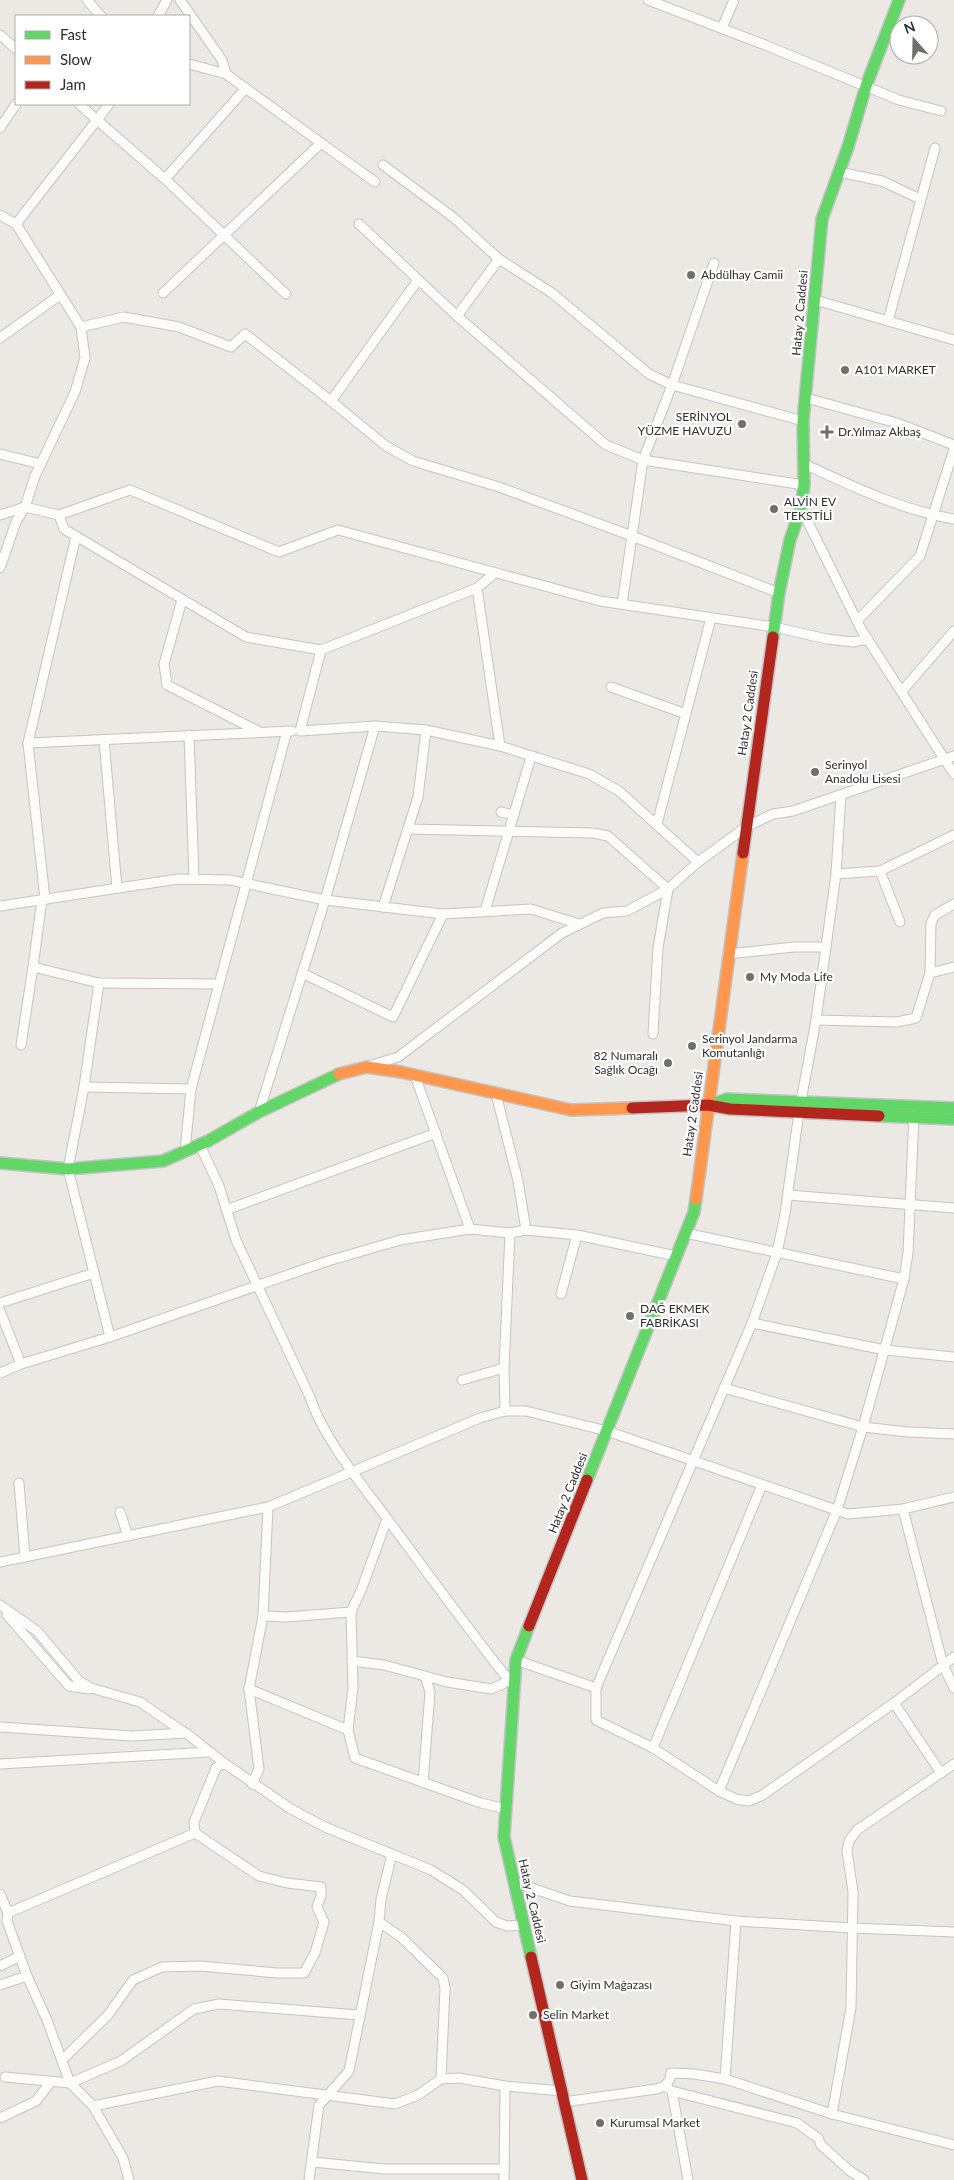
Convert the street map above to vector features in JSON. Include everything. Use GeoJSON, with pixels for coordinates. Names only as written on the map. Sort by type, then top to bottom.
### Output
{"type":"FeatureCollection","features":[{"type":"Feature","properties":{"kind":"street"},"geometry":{"type":"LineString","coordinates":[[87,0],[100,15]]}},
{"type":"Feature","properties":{"kind":"street"},"geometry":{"type":"LineString","coordinates":[[159,15],[167,0]]}},
{"type":"Feature","properties":{"kind":"street"},"geometry":{"type":"LineString","coordinates":[[180,0],[222,60],[226,74]]}},
{"type":"Feature","properties":{"kind":"street"},"geometry":{"type":"LineString","coordinates":[[648,0],[898,100],[941,111]]}},
{"type":"Feature","properties":{"kind":"street"},"geometry":{"type":"LineString","coordinates":[[722,28],[734,0]]}},
{"type":"Feature","properties":{"kind":"street","name":"Hatay 2 Caddesi"},"geometry":{"type":"LineString","coordinates":[[582,2180],[504,1837],[511,1683],[516,1660],[694,1212],[779,593],[790,540],[801,508],[804,485],[803,421],[822,219],[866,86],[899,0]]}},
{"type":"Feature","properties":{"kind":"street"},"geometry":{"type":"LineString","coordinates":[[0,35],[15,48]]}},
{"type":"Feature","properties":{"kind":"street"},"geometry":{"type":"LineString","coordinates":[[190,64],[226,74],[375,182]]}},
{"type":"Feature","properties":{"kind":"street"},"geometry":{"type":"LineString","coordinates":[[165,179],[246,88]]}},
{"type":"Feature","properties":{"kind":"street"},"geometry":{"type":"LineString","coordinates":[[0,128],[15,105]]}},
{"type":"Feature","properties":{"kind":"street"},"geometry":{"type":"LineString","coordinates":[[81,105],[165,179],[286,294]]}},
{"type":"Feature","properties":{"kind":"street"},"geometry":{"type":"LineString","coordinates":[[16,224],[108,105]]}},
{"type":"Feature","properties":{"kind":"street"},"geometry":{"type":"LineString","coordinates":[[163,293],[321,143]]}},
{"type":"Feature","properties":{"kind":"street"},"geometry":{"type":"LineString","coordinates":[[888,321],[934,148]]}},
{"type":"Feature","properties":{"kind":"street"},"geometry":{"type":"LineString","coordinates":[[383,165],[454,218],[499,259],[552,293],[649,374],[672,385],[803,421]]}},
{"type":"Feature","properties":{"kind":"street"},"geometry":{"type":"LineString","coordinates":[[839,172],[882,181],[920,199]]}},
{"type":"Feature","properties":{"kind":"street"},"geometry":{"type":"LineString","coordinates":[[0,215],[16,224],[80,327],[85,358],[75,392],[41,464],[25,507],[16,522],[0,568]]}},
{"type":"Feature","properties":{"kind":"street"},"geometry":{"type":"LineString","coordinates":[[359,224],[457,316],[606,445],[643,460],[804,485]]}},
{"type":"Feature","properties":{"kind":"street"},"geometry":{"type":"LineString","coordinates":[[457,316],[499,259]]}},
{"type":"Feature","properties":{"kind":"street"},"geometry":{"type":"LineString","coordinates":[[622,604],[643,460],[672,385],[714,263]]}},
{"type":"Feature","properties":{"kind":"street"},"geometry":{"type":"LineString","coordinates":[[331,401],[418,280]]}},
{"type":"Feature","properties":{"kind":"street"},"geometry":{"type":"LineString","coordinates":[[0,338],[60,295]]}},
{"type":"Feature","properties":{"kind":"street"},"geometry":{"type":"LineString","coordinates":[[814,300],[954,340]]}},
{"type":"Feature","properties":{"kind":"street"},"geometry":{"type":"LineString","coordinates":[[80,327],[124,317],[179,327],[231,346],[245,334],[386,446],[413,461],[499,486],[779,593]]}},
{"type":"Feature","properties":{"kind":"street"},"geometry":{"type":"LineString","coordinates":[[806,398],[897,422],[954,445]]}},
{"type":"Feature","properties":{"kind":"street"},"geometry":{"type":"LineString","coordinates":[[857,621],[920,556],[954,449]]}},
{"type":"Feature","properties":{"kind":"street"},"geometry":{"type":"LineString","coordinates":[[0,454],[41,464]]}},
{"type":"Feature","properties":{"kind":"street"},"geometry":{"type":"LineString","coordinates":[[804,464],[880,498],[933,516],[954,519]]}},
{"type":"Feature","properties":{"kind":"street"},"geometry":{"type":"LineString","coordinates":[[0,515],[25,507],[59,515],[130,490],[279,552],[338,530],[600,601],[774,627],[827,639],[853,642],[868,639]]}},
{"type":"Feature","properties":{"kind":"street"},"geometry":{"type":"LineString","coordinates":[[801,508],[857,621],[902,691],[950,757],[954,774]]}},
{"type":"Feature","properties":{"kind":"street"},"geometry":{"type":"LineString","coordinates":[[59,515],[64,530],[246,637],[321,650],[477,588],[495,572]]}},
{"type":"Feature","properties":{"kind":"street"},"geometry":{"type":"LineString","coordinates":[[21,1045],[43,899],[28,743],[76,536]]}},
{"type":"Feature","properties":{"kind":"street"},"geometry":{"type":"LineString","coordinates":[[477,588],[500,746]]}},
{"type":"Feature","properties":{"kind":"street"},"geometry":{"type":"LineString","coordinates":[[182,600],[164,664],[167,685],[260,732]]}},
{"type":"Feature","properties":{"kind":"street"},"geometry":{"type":"LineString","coordinates":[[657,824],[711,618]]}},
{"type":"Feature","properties":{"kind":"street"},"geometry":{"type":"LineString","coordinates":[[902,691],[954,631]]}},
{"type":"Feature","properties":{"kind":"street"},"geometry":{"type":"LineString","coordinates":[[300,731],[321,650]]}},
{"type":"Feature","properties":{"kind":"street"},"geometry":{"type":"LineString","coordinates":[[611,687],[686,714]]}},
{"type":"Feature","properties":{"kind":"street"},"geometry":{"type":"LineString","coordinates":[[28,743],[375,726],[426,730],[500,746],[589,774],[619,791],[698,862]]}},
{"type":"Feature","properties":{"kind":"street"},"geometry":{"type":"LineString","coordinates":[[259,1112],[325,900],[375,726]]}},
{"type":"Feature","properties":{"kind":"street"},"geometry":{"type":"LineString","coordinates":[[382,907],[418,798],[426,730]]}},
{"type":"Feature","properties":{"kind":"street"},"geometry":{"type":"LineString","coordinates":[[185,1152],[191,1089],[287,731]]}},
{"type":"Feature","properties":{"kind":"street"},"geometry":{"type":"LineString","coordinates":[[189,735],[194,879]]}},
{"type":"Feature","properties":{"kind":"street"},"geometry":{"type":"LineString","coordinates":[[104,740],[117,888]]}},
{"type":"Feature","properties":{"kind":"street"},"geometry":{"type":"LineString","coordinates":[[485,911],[531,757]]}},
{"type":"Feature","properties":{"kind":"street"},"geometry":{"type":"LineString","coordinates":[[0,1164],[68,1169],[163,1161],[185,1152],[259,1112],[342,1072],[367,1067],[398,1057],[562,933],[603,913],[627,911],[668,889],[698,862],[746,827],[772,814],[793,812],[950,757]]}},
{"type":"Feature","properties":{"kind":"street"},"geometry":{"type":"LineString","coordinates":[[841,795],[836,874],[816,1020],[777,1254],[752,1323],[596,1688],[596,1720],[653,1748],[719,1791],[741,1801],[754,1800],[894,1704],[954,1657]]}},
{"type":"Feature","properties":{"kind":"street"},"geometry":{"type":"LineString","coordinates":[[501,812],[514,815]]}},
{"type":"Feature","properties":{"kind":"street"},"geometry":{"type":"LineString","coordinates":[[408,829],[593,833],[608,836],[668,889]]}},
{"type":"Feature","properties":{"kind":"street"},"geometry":{"type":"LineString","coordinates":[[836,874],[880,871],[954,835]]}},
{"type":"Feature","properties":{"kind":"street"},"geometry":{"type":"LineString","coordinates":[[880,871],[900,922]]}},
{"type":"Feature","properties":{"kind":"street"},"geometry":{"type":"LineString","coordinates":[[0,906],[178,879],[230,880],[325,900],[442,914],[531,909],[579,924]]}},
{"type":"Feature","properties":{"kind":"street"},"geometry":{"type":"LineString","coordinates":[[653,1034],[658,948],[668,889]]}},
{"type":"Feature","properties":{"kind":"street"},"geometry":{"type":"LineString","coordinates":[[816,1020],[897,1022],[916,1018],[930,973],[931,924],[935,915],[954,904]]}},
{"type":"Feature","properties":{"kind":"street"},"geometry":{"type":"LineString","coordinates":[[302,973],[393,1017],[442,914]]}},
{"type":"Feature","properties":{"kind":"street"},"geometry":{"type":"LineString","coordinates":[[728,954],[794,947],[826,947]]}},
{"type":"Feature","properties":{"kind":"street"},"geometry":{"type":"LineString","coordinates":[[33,967],[99,983],[219,984]]}},
{"type":"Feature","properties":{"kind":"street"},"geometry":{"type":"LineString","coordinates":[[930,973],[954,967]]}},
{"type":"Feature","properties":{"kind":"street"},"geometry":{"type":"LineString","coordinates":[[99,983],[84,1087],[68,1169],[110,1337]]}},
{"type":"Feature","properties":{"kind":"street"},"geometry":{"type":"LineString","coordinates":[[367,1067],[570,1110],[708,1105],[727,1099],[800,1107],[914,1111],[954,1108]]}},
{"type":"Feature","properties":{"kind":"street"},"geometry":{"type":"LineString","coordinates":[[415,1076],[470,1229]]}},
{"type":"Feature","properties":{"kind":"street"},"geometry":{"type":"LineString","coordinates":[[84,1087],[191,1089]]}},
{"type":"Feature","properties":{"kind":"street"},"geometry":{"type":"LineString","coordinates":[[496,1094],[518,1181],[526,1230]]}},
{"type":"Feature","properties":{"kind":"street"},"geometry":{"type":"LineString","coordinates":[[914,1111],[954,1119]]}},
{"type":"Feature","properties":{"kind":"street"},"geometry":{"type":"LineString","coordinates":[[719,1791],[837,1510],[863,1427],[904,1279],[908,1253],[914,1111]]}},
{"type":"Feature","properties":{"kind":"street"},"geometry":{"type":"LineString","coordinates":[[226,1210],[436,1133]]}},
{"type":"Feature","properties":{"kind":"street"},"geometry":{"type":"LineString","coordinates":[[200,1145],[219,1186],[236,1240],[310,1397],[315,1412],[353,1472],[511,1683],[491,1689],[352,1661]]}},
{"type":"Feature","properties":{"kind":"street"},"geometry":{"type":"LineString","coordinates":[[788,1195],[954,1208]]}},
{"type":"Feature","properties":{"kind":"street"},"geometry":{"type":"LineString","coordinates":[[0,1373],[21,1364],[110,1337],[328,1261],[400,1240],[470,1229],[510,1233],[526,1230],[577,1235],[676,1256]]}},
{"type":"Feature","properties":{"kind":"street"},"geometry":{"type":"LineString","coordinates":[[505,1411],[504,1368],[510,1233]]}},
{"type":"Feature","properties":{"kind":"street"},"geometry":{"type":"LineString","coordinates":[[685,1233],[777,1254],[904,1279]]}},
{"type":"Feature","properties":{"kind":"street"},"geometry":{"type":"LineString","coordinates":[[562,1294],[577,1235]]}},
{"type":"Feature","properties":{"kind":"street"},"geometry":{"type":"LineString","coordinates":[[0,1303],[94,1273]]}},
{"type":"Feature","properties":{"kind":"street"},"geometry":{"type":"LineString","coordinates":[[0,1311],[21,1364]]}},
{"type":"Feature","properties":{"kind":"street"},"geometry":{"type":"LineString","coordinates":[[752,1323],[885,1350],[954,1357]]}},
{"type":"Feature","properties":{"kind":"street"},"geometry":{"type":"LineString","coordinates":[[462,1380],[504,1368]]}},
{"type":"Feature","properties":{"kind":"street"},"geometry":{"type":"LineString","coordinates":[[724,1388],[863,1427],[908,1432],[954,1434]]}},
{"type":"Feature","properties":{"kind":"street"},"geometry":{"type":"LineString","coordinates":[[0,1562],[268,1507],[480,1418],[505,1411],[526,1411],[607,1431],[848,1514],[903,1509],[954,1497]]}},
{"type":"Feature","properties":{"kind":"street"},"geometry":{"type":"LineString","coordinates":[[19,1483],[25,1557]]}},
{"type":"Feature","properties":{"kind":"street"},"geometry":{"type":"LineString","coordinates":[[653,1748],[762,1484]]}},
{"type":"Feature","properties":{"kind":"street"},"geometry":{"type":"LineString","coordinates":[[252,1784],[259,1769],[249,1689],[263,1616],[268,1507]]}},
{"type":"Feature","properties":{"kind":"street"},"geometry":{"type":"LineString","coordinates":[[903,1509],[943,1665],[954,1688]]}},
{"type":"Feature","properties":{"kind":"street"},"geometry":{"type":"LineString","coordinates":[[120,1512],[128,1536]]}},
{"type":"Feature","properties":{"kind":"street"},"geometry":{"type":"LineString","coordinates":[[387,1519],[362,1588],[351,1612],[352,1701],[348,1730],[355,1758],[481,1803],[506,1809]]}},
{"type":"Feature","properties":{"kind":"street"},"geometry":{"type":"LineString","coordinates":[[0,1605],[37,1631],[79,1681],[92,1688],[140,1702],[186,1733],[252,1784],[291,1809],[325,1827],[431,1870],[463,1890],[496,1922],[507,1926],[524,1924]]}},
{"type":"Feature","properties":{"kind":"street"},"geometry":{"type":"LineString","coordinates":[[0,1611],[9,1616],[69,1686],[102,1691],[144,1706],[186,1733]]}},
{"type":"Feature","properties":{"kind":"street"},"geometry":{"type":"LineString","coordinates":[[263,1616],[286,1617],[351,1612]]}},
{"type":"Feature","properties":{"kind":"street"},"geometry":{"type":"LineString","coordinates":[[516,1660],[596,1688]]}},
{"type":"Feature","properties":{"kind":"street"},"geometry":{"type":"LineString","coordinates":[[423,1783],[430,1692],[425,1676]]}},
{"type":"Feature","properties":{"kind":"street"},"geometry":{"type":"LineString","coordinates":[[249,1689],[348,1730]]}},
{"type":"Feature","properties":{"kind":"street"},"geometry":{"type":"LineString","coordinates":[[894,1704],[941,1773]]}},
{"type":"Feature","properties":{"kind":"street"},"geometry":{"type":"LineString","coordinates":[[0,1727],[132,1736],[186,1733]]}},
{"type":"Feature","properties":{"kind":"street"},"geometry":{"type":"LineString","coordinates":[[0,1764],[210,1752]]}},
{"type":"Feature","properties":{"kind":"street"},"geometry":{"type":"LineString","coordinates":[[195,1834],[194,1822],[216,1768],[224,1764]]}},
{"type":"Feature","properties":{"kind":"street"},"geometry":{"type":"LineString","coordinates":[[832,2114],[851,2008],[853,1885],[847,1851],[851,1837],[857,1830],[954,1764]]}},
{"type":"Feature","properties":{"kind":"street"},"geometry":{"type":"LineString","coordinates":[[8,1913],[195,1834]]}},
{"type":"Feature","properties":{"kind":"street"},"geometry":{"type":"LineString","coordinates":[[62,2060],[108,2016],[132,1980],[162,1967],[200,1966],[277,1973],[304,1973],[315,1953],[324,1922],[317,1907],[321,1896],[321,1887],[287,1883],[259,1876],[195,1834]]}},
{"type":"Feature","properties":{"kind":"street"},"geometry":{"type":"LineString","coordinates":[[309,2180],[319,2105],[349,2070],[379,1922],[381,1899],[392,1854]]}},
{"type":"Feature","properties":{"kind":"street"},"geometry":{"type":"LineString","coordinates":[[514,1882],[570,1901],[736,1921],[954,1932]]}},
{"type":"Feature","properties":{"kind":"street"},"geometry":{"type":"LineString","coordinates":[[0,1894],[8,1913],[8,1921],[27,1976],[47,2020],[70,2083],[93,2106],[123,2158],[129,2180]]}},
{"type":"Feature","properties":{"kind":"street"},"geometry":{"type":"LineString","coordinates":[[724,2079],[736,1921]]}},
{"type":"Feature","properties":{"kind":"street"},"geometry":{"type":"LineString","coordinates":[[379,1922],[401,1936],[443,1978],[445,1988],[442,2079]]}},
{"type":"Feature","properties":{"kind":"street"},"geometry":{"type":"LineString","coordinates":[[0,1966],[20,1956]]}},
{"type":"Feature","properties":{"kind":"street"},"geometry":{"type":"LineString","coordinates":[[0,1985],[27,1976]]}},
{"type":"Feature","properties":{"kind":"street"},"geometry":{"type":"LineString","coordinates":[[6,2076],[46,2080],[50,2083],[70,2083],[121,2061],[194,2008],[219,2004],[359,2016]]}},
{"type":"Feature","properties":{"kind":"street"},"geometry":{"type":"LineString","coordinates":[[688,2180],[669,2089],[671,2073],[694,2074],[724,2079],[832,2114],[954,2145]]}},
{"type":"Feature","properties":{"kind":"street"},"geometry":{"type":"LineString","coordinates":[[93,2106],[218,2081],[394,2104],[418,2095],[442,2079],[459,2078],[563,2096],[669,2089],[797,2123],[818,2138],[820,2145],[850,2171],[864,2180]]}},
{"type":"Feature","properties":{"kind":"street"},"geometry":{"type":"LineString","coordinates":[[0,2118],[36,2101],[50,2083]]}},
{"type":"Feature","properties":{"kind":"street"},"geometry":{"type":"LineString","coordinates":[[504,2180],[505,2086]]}},
{"type":"Feature","properties":{"kind":"street"},"geometry":{"type":"LineString","coordinates":[[312,2162],[384,2169],[504,2169]]}},
{"type":"Feature","properties":{"kind":"traffic: fast"},"geometry":{"type":"LineString","coordinates":[[773,637],[779,593],[790,540],[801,508],[804,485],[803,421],[822,219],[848,147],[866,86],[899,0]]}},
{"type":"Feature","properties":{"kind":"traffic: fast"},"geometry":{"type":"LineString","coordinates":[[0,1163],[68,1169],[163,1161],[208,1141],[259,1112],[339,1074]]}},
{"type":"Feature","properties":{"kind":"traffic: fast"},"geometry":{"type":"LineString","coordinates":[[713,1104],[727,1099],[954,1108]]}},
{"type":"Feature","properties":{"kind":"traffic: fast"},"geometry":{"type":"LineString","coordinates":[[879,1116],[954,1119]]}},
{"type":"Feature","properties":{"kind":"traffic: fast"},"geometry":{"type":"LineString","coordinates":[[587,1480],[694,1212],[696,1199]]}},
{"type":"Feature","properties":{"kind":"traffic: fast"},"geometry":{"type":"LineString","coordinates":[[529,1626],[516,1660],[504,1837],[531,1957]]}},
{"type":"Feature","properties":{"kind":"traffic: slow"},"geometry":{"type":"LineString","coordinates":[[696,1199],[743,853]]}},
{"type":"Feature","properties":{"kind":"traffic: slow"},"geometry":{"type":"LineString","coordinates":[[339,1074],[367,1067],[401,1072],[571,1110],[632,1108]]}},
{"type":"Feature","properties":{"kind":"traffic: jam"},"geometry":{"type":"LineString","coordinates":[[743,853],[773,637]]}},
{"type":"Feature","properties":{"kind":"traffic: jam"},"geometry":{"type":"LineString","coordinates":[[632,1108],[708,1105],[730,1109],[879,1116]]}},
{"type":"Feature","properties":{"kind":"traffic: jam"},"geometry":{"type":"LineString","coordinates":[[529,1626],[587,1480]]}},
{"type":"Feature","properties":{"kind":"traffic: jam"},"geometry":{"type":"LineString","coordinates":[[531,1957],[582,2180]]}},
{"type":"Feature","properties":{"kind":"place","name":"Abdülhay Camii"},"geometry":{"type":"Point","coordinates":[691,275]}},
{"type":"Feature","properties":{"kind":"place","name":"A101 MARKET"},"geometry":{"type":"Point","coordinates":[845,370]}},
{"type":"Feature","properties":{"kind":"place","name":"SERİNYOL YÜZME HAVUZU"},"geometry":{"type":"Point","coordinates":[742,424]}},
{"type":"Feature","properties":{"kind":"place","name":"Dr.Yılmaz Akbaş"},"geometry":{"type":"Point","coordinates":[827,432]}},
{"type":"Feature","properties":{"kind":"place","name":"ALVİN EV TEKSTİLİ"},"geometry":{"type":"Point","coordinates":[774,509]}},
{"type":"Feature","properties":{"kind":"place","name":"Serinyol Anadolu Lisesi"},"geometry":{"type":"Point","coordinates":[815,772]}},
{"type":"Feature","properties":{"kind":"place","name":"My Moda Life"},"geometry":{"type":"Point","coordinates":[750,977]}},
{"type":"Feature","properties":{"kind":"place","name":"Serinyol Jandarma Komutanlığı"},"geometry":{"type":"Point","coordinates":[692,1046]}},
{"type":"Feature","properties":{"kind":"place","name":"82 Numaralı Sağlık Ocağı"},"geometry":{"type":"Point","coordinates":[668,1063]}},
{"type":"Feature","properties":{"kind":"place","name":"DAĞ EKMEK FABRİKASI"},"geometry":{"type":"Point","coordinates":[630,1316]}},
{"type":"Feature","properties":{"kind":"place","name":"Giyim Mağazası"},"geometry":{"type":"Point","coordinates":[560,1985]}},
{"type":"Feature","properties":{"kind":"place","name":"Selin Market"},"geometry":{"type":"Point","coordinates":[533,2015]}},
{"type":"Feature","properties":{"kind":"place","name":"Kurumsal Market"},"geometry":{"type":"Point","coordinates":[600,2123]}}]}
